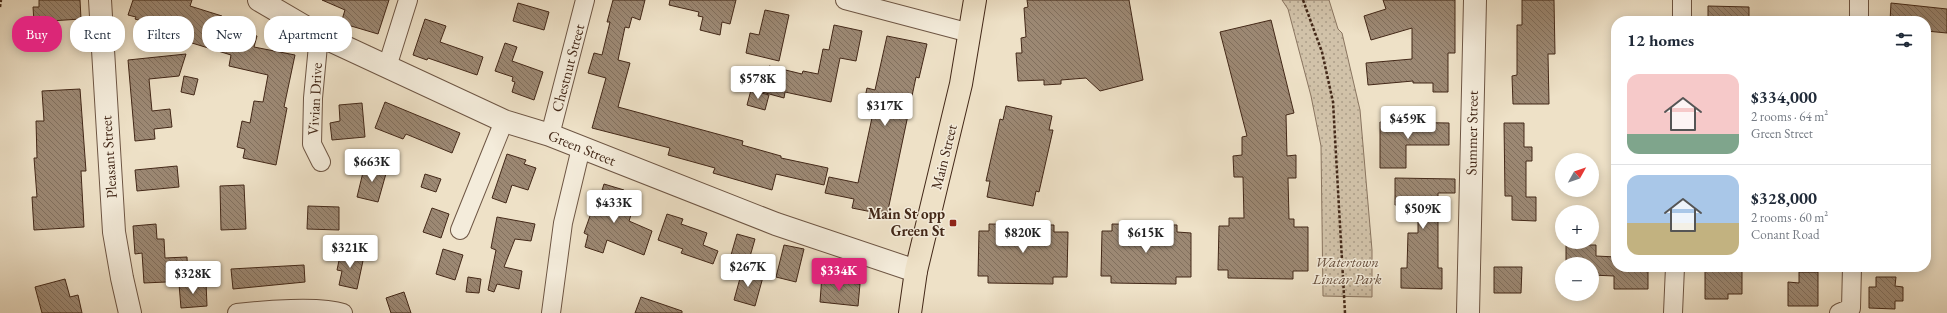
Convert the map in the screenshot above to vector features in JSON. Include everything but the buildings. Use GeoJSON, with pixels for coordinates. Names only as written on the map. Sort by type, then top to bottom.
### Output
{"type":"FeatureCollection","features":[{"type":"Feature","properties":{"kind":"main road","name":"Main Street"},"geometry":{"type":"LineString","coordinates":[[910,313],[916,271],[957,103],[976,0]]}},
{"type":"Feature","properties":{"kind":"street","name":"Pleasant Street"},"geometry":{"type":"LineString","coordinates":[[100,0],[114,232],[130,313]]}},
{"type":"Feature","properties":{"kind":"street","name":"Green Street"},"geometry":{"type":"LineString","coordinates":[[259,0],[286,16]]}},
{"type":"Feature","properties":{"kind":"street"},"geometry":{"type":"LineString","coordinates":[[387,67],[408,0]]}},
{"type":"Feature","properties":{"kind":"street","name":"Chestnut Street"},"geometry":{"type":"LineString","coordinates":[[550,135],[585,0]]}},
{"type":"Feature","properties":{"kind":"street"},"geometry":{"type":"LineString","coordinates":[[845,0],[970,33]]}},
{"type":"Feature","properties":{"kind":"street","name":"Summer Street"},"geometry":{"type":"LineString","coordinates":[[1468,313],[1475,0]]}},
{"type":"Feature","properties":{"kind":"street"},"geometry":{"type":"LineString","coordinates":[[1682,0],[1682,16]]}},
{"type":"Feature","properties":{"kind":"street"},"geometry":{"type":"LineString","coordinates":[[1859,0],[1859,16]]}},
{"type":"Feature","properties":{"kind":"street","name":"Green Street"},"geometry":{"type":"LineString","coordinates":[[352,51],[504,121],[550,135],[776,224],[916,271]]}},
{"type":"Feature","properties":{"kind":"street","name":"Vivian Drive"},"geometry":{"type":"LineString","coordinates":[[318,52],[312,144],[321,162]]}},
{"type":"Feature","properties":{"kind":"street"},"geometry":{"type":"LineString","coordinates":[[460,230],[504,121]]}},
{"type":"Feature","properties":{"kind":"street"},"geometry":{"type":"LineString","coordinates":[[551,313],[563,223],[581,148]]}},
{"type":"Feature","properties":{"kind":"street"},"geometry":{"type":"LineString","coordinates":[[1673,313],[1674,272]]}},
{"type":"Feature","properties":{"kind":"street"},"geometry":{"type":"LineString","coordinates":[[1845,311],[1851,272]]}},
{"type":"Feature","properties":{"kind":"street"},"geometry":{"type":"LineString","coordinates":[[237,313],[272,310],[326,310],[343,313]]}},
{"type":"Feature","properties":{"kind":"path"},"geometry":{"type":"LineString","coordinates":[[0,7],[1,0]]}},
{"type":"Feature","properties":{"kind":"path"},"geometry":{"type":"LineString","coordinates":[[1302,0],[1322,52],[1333,102],[1345,313]]}},
{"type":"Feature","properties":{"kind":"green space","name":"Watertown Linear Park"},"geometry":{"type":"Polygon","coordinates":[[[1282,0],[1329,0],[1338,29],[1342,33],[1360,110],[1372,250],[1372,297],[1323,296],[1321,146],[1311,96],[1288,9],[1282,0]]]}},
{"type":"Feature","properties":{"kind":"place","name":"Main St opp Green St"},"geometry":{"type":"Point","coordinates":[953,223]}}]}
